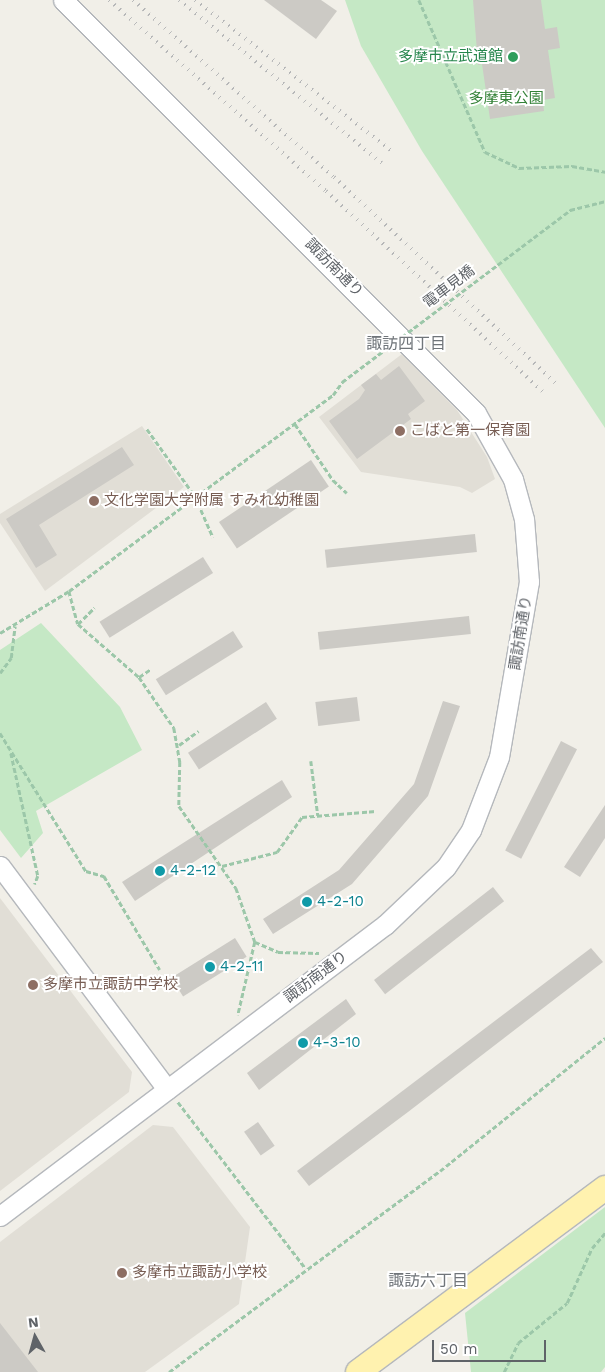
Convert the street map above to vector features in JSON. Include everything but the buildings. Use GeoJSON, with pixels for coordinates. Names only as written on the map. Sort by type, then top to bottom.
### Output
{"type":"FeatureCollection","features":[{"type":"Feature","properties":{"kind":"main road"},"geometry":{"type":"LineString","coordinates":[[358,1372],[605,1188]]}},
{"type":"Feature","properties":{"kind":"street","name":"諏訪南通り"},"geometry":{"type":"LineString","coordinates":[[0,1216],[332,964],[430,886],[461,847],[488,794],[499,757],[529,582],[524,519],[513,479],[500,450],[457,390],[62,0]]}},
{"type":"Feature","properties":{"kind":"street"},"geometry":{"type":"LineString","coordinates":[[0,866],[168,1088]]}},
{"type":"Feature","properties":{"kind":"path"},"geometry":{"type":"LineString","coordinates":[[419,0],[485,152],[519,168],[572,166],[605,172]]}},
{"type":"Feature","properties":{"kind":"path","name":"電車見橋"},"geometry":{"type":"LineString","coordinates":[[0,633],[15,626],[69,591],[194,496],[295,424],[334,395],[342,382],[570,210],[605,201]]}},
{"type":"Feature","properties":{"kind":"path"},"geometry":{"type":"LineString","coordinates":[[295,424],[333,480],[347,493]]}},
{"type":"Feature","properties":{"kind":"path"},"geometry":{"type":"LineString","coordinates":[[147,429],[194,496],[213,537]]}},
{"type":"Feature","properties":{"kind":"path"},"geometry":{"type":"LineString","coordinates":[[69,591],[78,624],[139,677],[169,716],[178,745],[179,806],[222,866],[244,903],[255,942],[239,1022]]}},
{"type":"Feature","properties":{"kind":"path"},"geometry":{"type":"LineString","coordinates":[[78,624],[94,608]]}},
{"type":"Feature","properties":{"kind":"path"},"geometry":{"type":"LineString","coordinates":[[0,674],[10,658],[15,626]]}},
{"type":"Feature","properties":{"kind":"path"},"geometry":{"type":"LineString","coordinates":[[139,677],[151,669]]}},
{"type":"Feature","properties":{"kind":"path"},"geometry":{"type":"LineString","coordinates":[[178,745],[198,731]]}},
{"type":"Feature","properties":{"kind":"path"},"geometry":{"type":"LineString","coordinates":[[0,733],[86,871],[104,876],[160,970]]}},
{"type":"Feature","properties":{"kind":"path"},"geometry":{"type":"LineString","coordinates":[[10,750],[38,876],[34,885]]}},
{"type":"Feature","properties":{"kind":"path"},"geometry":{"type":"LineString","coordinates":[[311,761],[318,816]]}},
{"type":"Feature","properties":{"kind":"path"},"geometry":{"type":"LineString","coordinates":[[222,866],[278,852],[302,817],[376,811]]}},
{"type":"Feature","properties":{"kind":"path"},"geometry":{"type":"LineString","coordinates":[[255,942],[278,952],[324,953],[332,964]]}},
{"type":"Feature","properties":{"kind":"path"},"geometry":{"type":"LineString","coordinates":[[169,1372],[306,1268],[440,1171],[605,1038]]}},
{"type":"Feature","properties":{"kind":"path"},"geometry":{"type":"LineString","coordinates":[[168,1088],[306,1268]]}},
{"type":"Feature","properties":{"kind":"path"},"geometry":{"type":"LineString","coordinates":[[504,1372],[518,1343],[567,1303],[592,1248],[605,1233]]}},
{"type":"Feature","properties":{"kind":"shaded area","name":"こばと第一保育園"},"geometry":{"type":"Polygon","coordinates":[[[402,354],[457,410],[487,457],[495,479],[472,493],[460,487],[361,472],[319,417],[402,354]]]}},
{"type":"Feature","properties":{"kind":"shaded area","name":"文化学園大学附属 すみれ幼稚園"},"geometry":{"type":"Polygon","coordinates":[[[142,426],[184,487],[45,591],[0,523],[0,514],[142,426]]]}},
{"type":"Feature","properties":{"kind":"shaded area","name":"多摩市立諏訪中学校"},"geometry":{"type":"Polygon","coordinates":[[[0,898],[132,1072],[129,1092],[0,1191],[0,898]]]}},
{"type":"Feature","properties":{"kind":"shaded area","name":"多摩市立諏訪小学校"},"geometry":{"type":"Polygon","coordinates":[[[153,1125],[173,1127],[250,1227],[239,1304],[145,1372],[0,1372],[0,1242],[153,1125]]]}},
{"type":"Feature","properties":{"kind":"green space","name":"多摩東公園"},"geometry":{"type":"Polygon","coordinates":[[[345,0],[605,0],[605,428],[422,151],[361,46],[345,0]]]}},
{"type":"Feature","properties":{"kind":"green space"},"geometry":{"type":"Polygon","coordinates":[[[41,623],[120,707],[142,750],[36,811],[43,833],[21,858],[0,830],[0,650],[41,623]]]}},
{"type":"Feature","properties":{"kind":"green space"},"geometry":{"type":"Polygon","coordinates":[[[605,1207],[605,1367],[601,1372],[471,1372],[465,1313],[605,1207]]]}},
{"type":"Feature","properties":{"kind":"railway"},"geometry":{"type":"LineString","coordinates":[[109,0],[326,191],[544,393]]}},
{"type":"Feature","properties":{"kind":"railway"},"geometry":{"type":"LineString","coordinates":[[133,0],[334,177],[557,384]]}},
{"type":"Feature","properties":{"kind":"railway"},"geometry":{"type":"LineString","coordinates":[[179,0],[382,163]]}},
{"type":"Feature","properties":{"kind":"railway"},"geometry":{"type":"LineString","coordinates":[[195,0],[393,152]]}},
{"type":"Feature","properties":{"kind":"place","name":"多摩市立武道館"},"geometry":{"type":"Point","coordinates":[513,57]}},
{"type":"Feature","properties":{"kind":"place","name":"こばと第一保育園"},"geometry":{"type":"Point","coordinates":[400,431]}},
{"type":"Feature","properties":{"kind":"place","name":"文化学園大学附属 すみれ幼稚園"},"geometry":{"type":"Point","coordinates":[94,501]}},
{"type":"Feature","properties":{"kind":"place","name":"4-2-12"},"geometry":{"type":"Point","coordinates":[160,871]}},
{"type":"Feature","properties":{"kind":"place","name":"4-2-10"},"geometry":{"type":"Point","coordinates":[307,902]}},
{"type":"Feature","properties":{"kind":"place","name":"4-2-11"},"geometry":{"type":"Point","coordinates":[210,967]}},
{"type":"Feature","properties":{"kind":"place","name":"多摩市立諏訪中学校"},"geometry":{"type":"Point","coordinates":[33,985]}},
{"type":"Feature","properties":{"kind":"place","name":"4-3-10"},"geometry":{"type":"Point","coordinates":[303,1043]}},
{"type":"Feature","properties":{"kind":"place","name":"多摩市立諏訪小学校"},"geometry":{"type":"Point","coordinates":[122,1273]}},
{"type":"Feature","properties":{"kind":"district","name":"諏訪四丁目"},"geometry":{"type":"Point","coordinates":[406,344]}},
{"type":"Feature","properties":{"kind":"district","name":"諏訪六丁目"},"geometry":{"type":"Point","coordinates":[428,1281]}}]}
